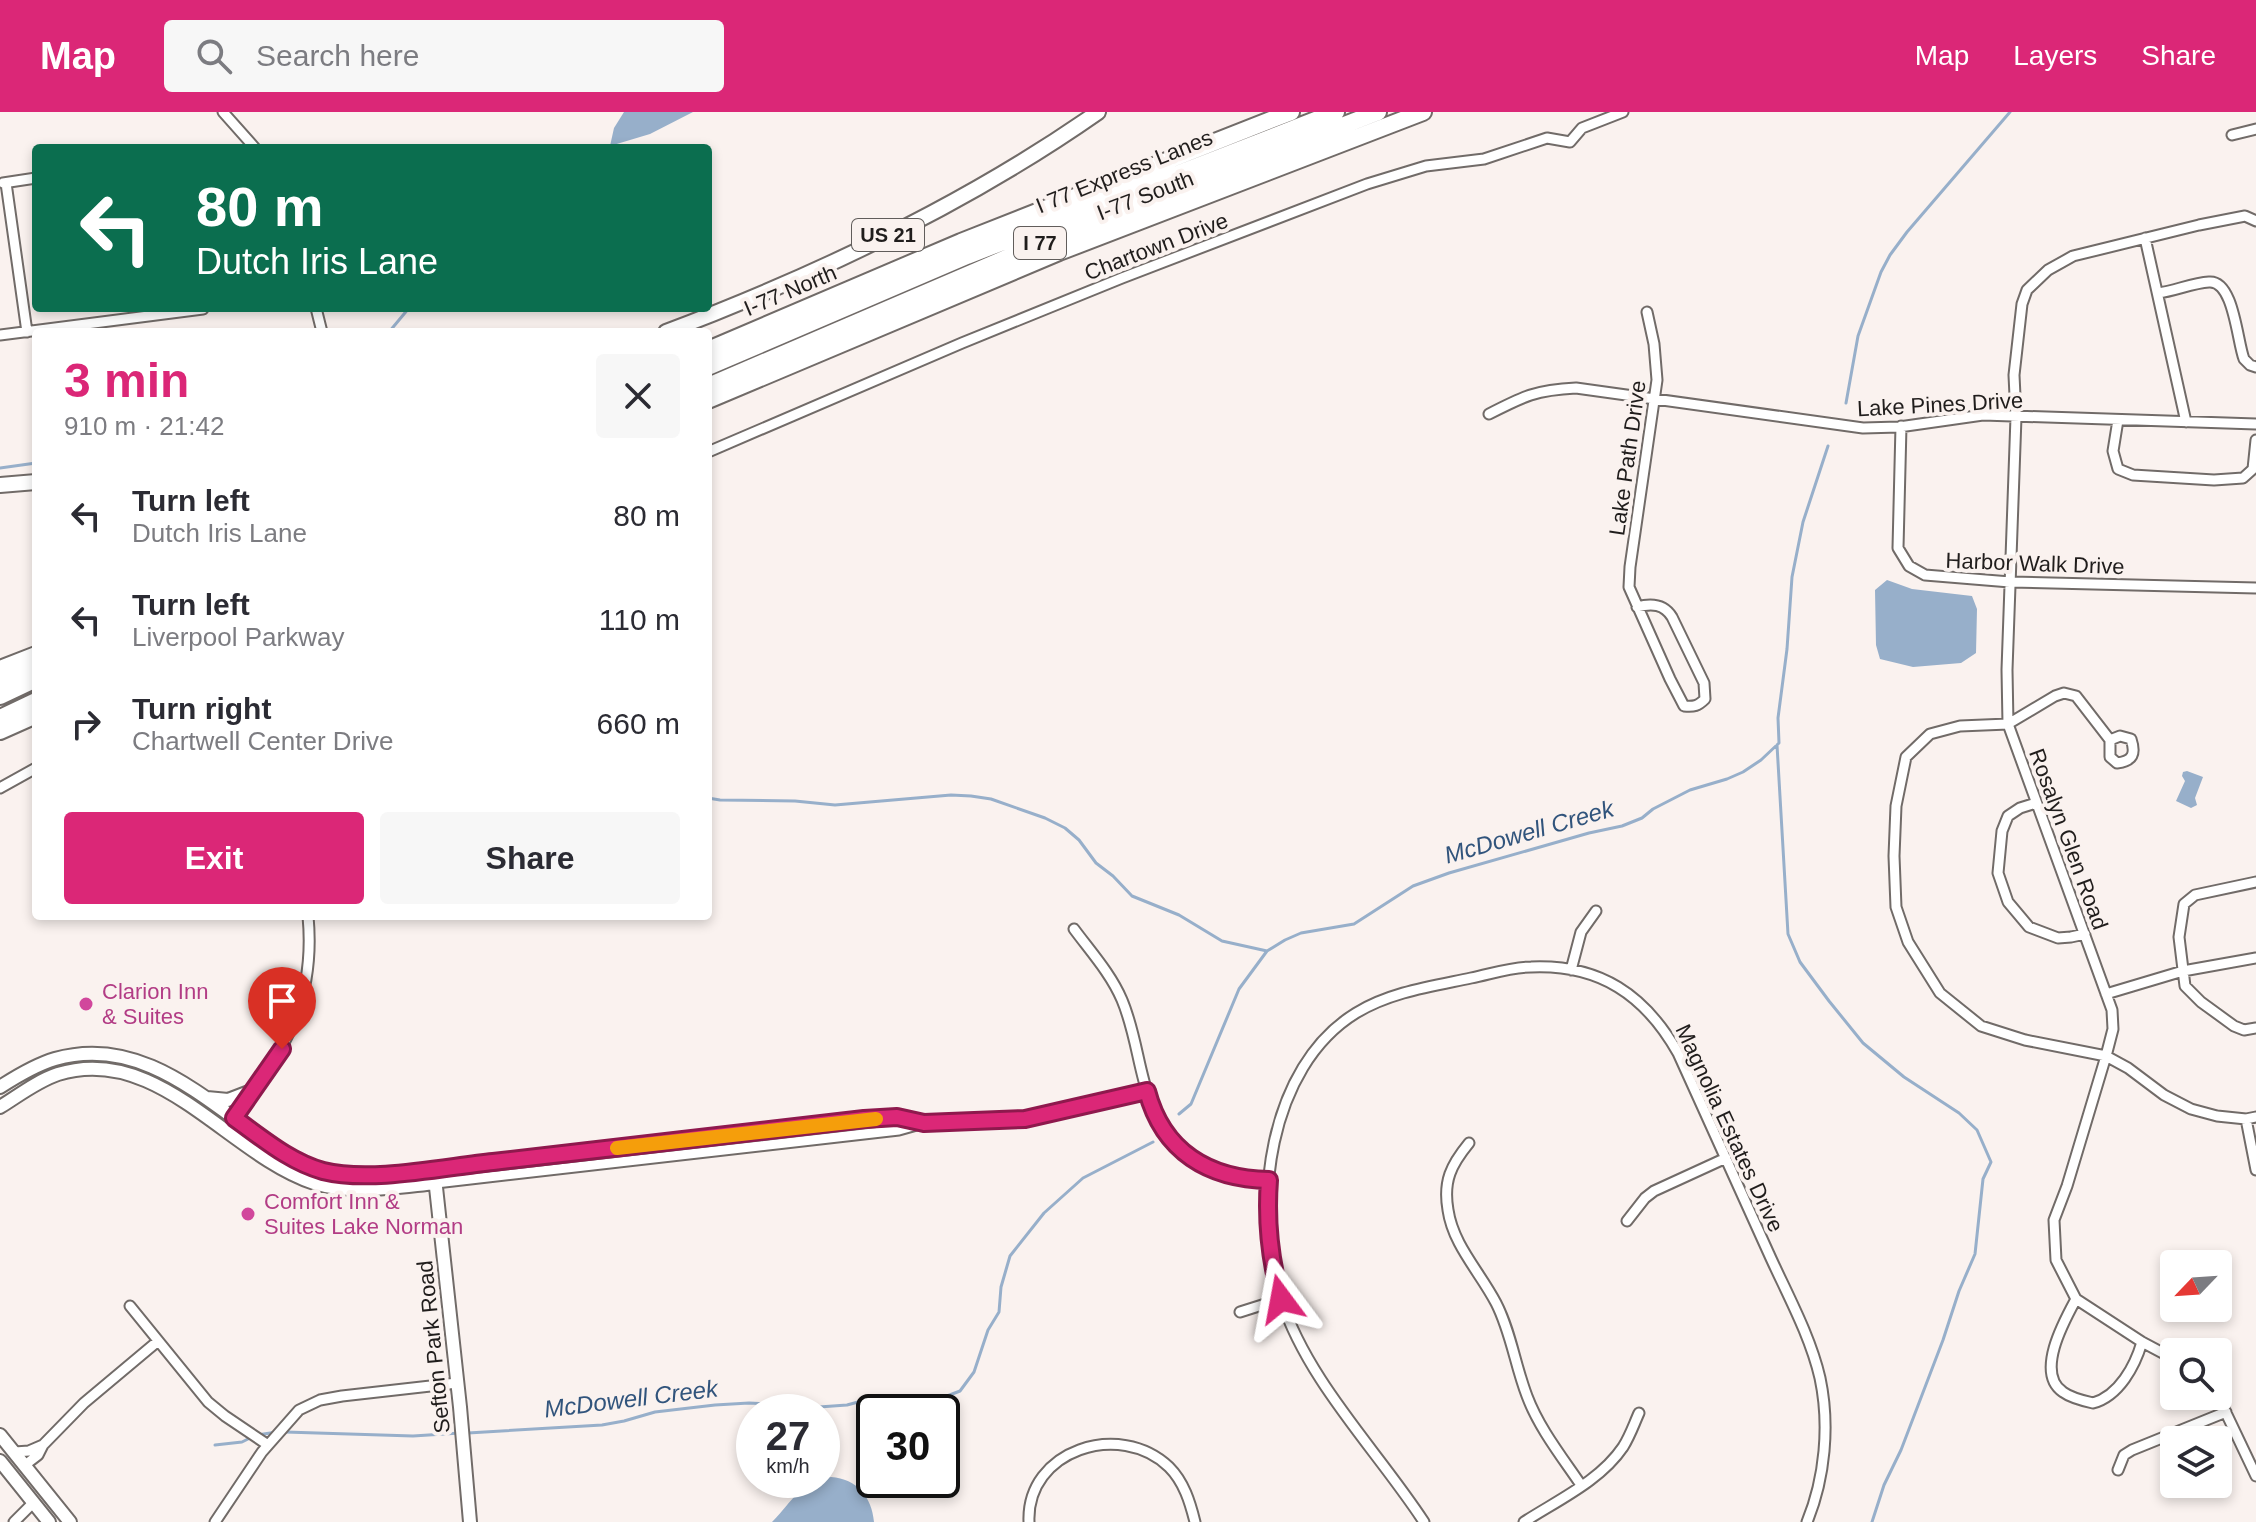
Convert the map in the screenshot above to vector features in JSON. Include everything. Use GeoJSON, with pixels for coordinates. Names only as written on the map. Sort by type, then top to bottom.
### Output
{"type":"FeatureCollection","features":[{"type":"Feature","properties":{"kind":"highway","name":"I-77 North"},"geometry":{"type":"LineString","coordinates":[[712,348],[880,275],[1291,112]]}},
{"type":"Feature","properties":{"kind":"highway","name":"I 77 Express Lanes"},"geometry":{"type":"LineString","coordinates":[[712,365],[967,256],[1336,112]]}},
{"type":"Feature","properties":{"kind":"highway","name":"I 77 Express Lanes"},"geometry":{"type":"LineString","coordinates":[[712,384],[1053,238],[1378,112]]}},
{"type":"Feature","properties":{"kind":"highway","name":"I-77 South"},"geometry":{"type":"LineString","coordinates":[[712,398],[1059,252],[1423,112]]}},
{"type":"Feature","properties":{"kind":"highway"},"geometry":{"type":"LineString","coordinates":[[1068,199],[1181,171]]}},
{"type":"Feature","properties":{"kind":"highway"},"geometry":{"type":"LineString","coordinates":[[0,669],[32,657]]}},
{"type":"Feature","properties":{"kind":"highway"},"geometry":{"type":"LineString","coordinates":[[0,682],[32,668]]}},
{"type":"Feature","properties":{"kind":"highway"},"geometry":{"type":"LineString","coordinates":[[0,696],[32,681]]}},
{"type":"Feature","properties":{"kind":"highway"},"geometry":{"type":"LineString","coordinates":[[0,718],[32,703]]}},
{"type":"Feature","properties":{"kind":"highway"},"geometry":{"type":"LineString","coordinates":[[0,731],[32,717]]}},
{"type":"Feature","properties":{"kind":"main road","name":"US 21"},"geometry":{"type":"LineString","coordinates":[[676,328],[795,279],[930,214],[1018,164],[1098,112]]}},
{"type":"Feature","properties":{"kind":"main road"},"geometry":{"type":"LineString","coordinates":[[0,485],[32,482]]}},
{"type":"Feature","properties":{"kind":"street"},"geometry":{"type":"LineString","coordinates":[[223,112],[251,144]]}},
{"type":"Feature","properties":{"kind":"street","name":"Chartown Drive"},"geometry":{"type":"LineString","coordinates":[[712,450],[977,337],[1352,189],[1408,170],[1484,159],[1547,138],[1570,142],[1582,128],[1623,112]]}},
{"type":"Feature","properties":{"kind":"street"},"geometry":{"type":"LineString","coordinates":[[2232,135],[2256,129]]}},
{"type":"Feature","properties":{"kind":"street"},"geometry":{"type":"LineString","coordinates":[[27,332],[3,183],[32,179]]}},
{"type":"Feature","properties":{"kind":"street"},"geometry":{"type":"LineString","coordinates":[[2186,422],[2145,238],[2245,216],[2256,221]]}},
{"type":"Feature","properties":{"kind":"street","name":"Rosalyn Glen Road"},"geometry":{"type":"LineString","coordinates":[[2145,238],[2073,256],[2048,270],[2027,290],[2022,304],[2014,375],[2016,417],[2007,670],[2008,724],[2112,1010],[2113,1029],[2106,1056],[2054,1220],[2056,1260],[2076,1299],[2160,1352]]}},
{"type":"Feature","properties":{"kind":"street"},"geometry":{"type":"LineString","coordinates":[[2158,293],[2207,282],[2218,284],[2227,294],[2244,359],[2256,367]]}},
{"type":"Feature","properties":{"kind":"street"},"geometry":{"type":"LineString","coordinates":[[58,328],[180,312]]}},
{"type":"Feature","properties":{"kind":"street","name":"Lake Path Drive"},"geometry":{"type":"LineString","coordinates":[[1637,607],[1659,605],[1667,609],[1704,683],[1705,699],[1700,704],[1684,706],[1637,607],[1629,587],[1656,399],[1654,344],[1647,312]]}},
{"type":"Feature","properties":{"kind":"street"},"geometry":{"type":"LineString","coordinates":[[0,335],[32,331]]}},
{"type":"Feature","properties":{"kind":"street","name":"Lake Pines Drive"},"geometry":{"type":"LineString","coordinates":[[1489,414],[1528,394],[1576,388],[1863,428],[1983,415],[2256,424]]}},
{"type":"Feature","properties":{"kind":"street"},"geometry":{"type":"LineString","coordinates":[[2118,420],[2113,451],[2118,469],[2133,475],[2214,480],[2243,478],[2253,469],[2256,440]]}},
{"type":"Feature","properties":{"kind":"street","name":"Harbor Walk Drive"},"geometry":{"type":"LineString","coordinates":[[1901,426],[1897,537],[1900,554],[1909,566],[1925,575],[2010,582],[2256,588]]}},
{"type":"Feature","properties":{"kind":"street"},"geometry":{"type":"LineString","coordinates":[[2110,740],[2076,696],[2064,693],[2008,724],[1960,726],[1930,734],[1906,757],[1896,806],[1896,907],[1908,942],[1940,993],[1981,1026],[2025,1040],[2106,1056],[2164,1095],[2191,1109],[2217,1116],[2251,1118],[2256,1170]]}},
{"type":"Feature","properties":{"kind":"street"},"geometry":{"type":"LineString","coordinates":[[0,788],[32,770]]}},
{"type":"Feature","properties":{"kind":"street"},"geometry":{"type":"LineString","coordinates":[[2036,803],[2008,816],[2002,831],[1998,873],[2008,902],[2029,927],[2058,938],[2085,934]]}},
{"type":"Feature","properties":{"kind":"street"},"geometry":{"type":"LineString","coordinates":[[2256,882],[2195,895],[2184,904],[2179,937],[2185,986],[2234,1026],[2244,1030],[2256,1028]]}},
{"type":"Feature","properties":{"kind":"street"},"geometry":{"type":"LineString","coordinates":[[1571,970],[1581,932],[1596,911]]}},
{"type":"Feature","properties":{"kind":"street"},"geometry":{"type":"LineString","coordinates":[[226,1131],[282,1049],[301,1002],[309,964],[308,920]]}},
{"type":"Feature","properties":{"kind":"street"},"geometry":{"type":"LineString","coordinates":[[1074,929],[1109,976],[1122,1001],[1131,1024],[1147,1091],[1165,1132],[1189,1157],[1217,1172],[1231,1177],[1269,1180]]}},
{"type":"Feature","properties":{"kind":"street"},"geometry":{"type":"LineString","coordinates":[[2106,994],[2183,971],[2256,958]]}},
{"type":"Feature","properties":{"kind":"street","name":"Magnolia Estates Drive"},"geometry":{"type":"LineString","coordinates":[[1424,1522],[1314,1369],[1293,1330],[1272,1264],[1269,1180],[1272,1153],[1281,1117],[1300,1072],[1315,1050],[1354,1015],[1402,994],[1530,967],[1571,970],[1617,986],[1645,1006],[1661,1024],[1678,1053],[1802,1326],[1820,1378],[1824,1446],[1818,1484],[1807,1522]]}},
{"type":"Feature","properties":{"kind":"street"},"geometry":{"type":"LineString","coordinates":[[0,1087],[53,1059],[70,1056],[107,1055],[145,1063],[177,1079],[284,1153],[323,1171],[360,1176],[864,1119],[897,1117],[924,1123]]}},
{"type":"Feature","properties":{"kind":"street"},"geometry":{"type":"LineString","coordinates":[[0,1107],[61,1073],[107,1071],[136,1076],[167,1090],[280,1167],[315,1183],[374,1189],[899,1130],[924,1123],[1025,1119],[1147,1091]]}},
{"type":"Feature","properties":{"kind":"street"},"geometry":{"type":"LineString","coordinates":[[206,1098],[228,1100],[254,1090]]}},
{"type":"Feature","properties":{"kind":"street"},"geometry":{"type":"LineString","coordinates":[[1469,1143],[1454,1161],[1449,1173],[1447,1198],[1451,1225],[1501,1314],[1528,1400],[1581,1485]]}},
{"type":"Feature","properties":{"kind":"street"},"geometry":{"type":"LineString","coordinates":[[1627,1221],[1654,1191],[1726,1158]]}},
{"type":"Feature","properties":{"kind":"street","name":"Sefton Park Road"},"geometry":{"type":"LineString","coordinates":[[434,1169],[470,1522]]}},
{"type":"Feature","properties":{"kind":"street"},"geometry":{"type":"LineString","coordinates":[[1240,1312],[1281,1299]]}},
{"type":"Feature","properties":{"kind":"street"},"geometry":{"type":"LineString","coordinates":[[2076,1299],[2050,1366],[2055,1384],[2063,1392],[2093,1403],[2108,1397],[2121,1385],[2142,1342]]}},
{"type":"Feature","properties":{"kind":"street"},"geometry":{"type":"LineString","coordinates":[[130,1306],[208,1402],[268,1445]]}},
{"type":"Feature","properties":{"kind":"street"},"geometry":{"type":"LineString","coordinates":[[0,1448],[16,1466],[25,1465],[38,1455],[43,1445],[84,1403],[158,1341]]}},
{"type":"Feature","properties":{"kind":"street"},"geometry":{"type":"LineString","coordinates":[[215,1522],[268,1445],[299,1410],[320,1400],[457,1383]]}},
{"type":"Feature","properties":{"kind":"street"},"geometry":{"type":"LineString","coordinates":[[2118,1470],[2124,1455],[2132,1450],[2226,1412],[2256,1476]]}},
{"type":"Feature","properties":{"kind":"street"},"geometry":{"type":"LineString","coordinates":[[1524,1522],[1611,1462],[1626,1442],[1639,1413]]}},
{"type":"Feature","properties":{"kind":"street"},"geometry":{"type":"LineString","coordinates":[[0,1435],[70,1522]]}},
{"type":"Feature","properties":{"kind":"street"},"geometry":{"type":"LineString","coordinates":[[15,1452],[29,1451],[43,1445]]}},
{"type":"Feature","properties":{"kind":"street"},"geometry":{"type":"LineString","coordinates":[[1029,1522],[1031,1494],[1051,1465],[1072,1452],[1113,1445],[1133,1446],[1168,1467],[1187,1495],[1195,1522]]}},
{"type":"Feature","properties":{"kind":"street"},"geometry":{"type":"LineString","coordinates":[[0,1461],[49,1522]]}},
{"type":"Feature","properties":{"kind":"street"},"geometry":{"type":"LineString","coordinates":[[14,1522],[40,1500],[60,1522]]}},
{"type":"Feature","properties":{"kind":"water"},"geometry":{"type":"Polygon","coordinates":[[[624,112],[693,112],[650,134],[610,144],[614,128],[624,112]]]}},
{"type":"Feature","properties":{"kind":"water"},"geometry":{"type":"Polygon","coordinates":[[[1887,580],[1912,589],[1972,596],[1977,609],[1976,653],[1961,663],[1913,667],[1880,659],[1876,645],[1875,590],[1887,580]]]}},
{"type":"Feature","properties":{"kind":"water"},"geometry":{"type":"Polygon","coordinates":[[[2183,772],[2203,777],[2195,798],[2197,805],[2191,808],[2176,801],[2185,781],[2183,772]]]}},
{"type":"Feature","properties":{"kind":"water"},"geometry":{"type":"Polygon","coordinates":[[[840,1478],[856,1486],[856,1498],[866,1498],[874,1522],[772,1522],[794,1498],[840,1498],[840,1478]]]}},
{"type":"Feature","properties":{"kind":"waterway","name":"McDowell Creek"},"geometry":{"type":"LineString","coordinates":[[1846,403],[1858,336],[1890,255],[2010,112]]}},
{"type":"Feature","properties":{"kind":"waterway"},"geometry":{"type":"LineString","coordinates":[[392,328],[406,312]]}},
{"type":"Feature","properties":{"kind":"waterway","name":"McDowell Creek"},"geometry":{"type":"LineString","coordinates":[[1179,1114],[1191,1104],[1239,989],[1267,951],[1301,933],[1354,924],[1413,886],[1449,873],[1642,818],[1690,790],[1743,772],[1779,743],[1778,718],[1792,577],[1803,522],[1828,446]]}},
{"type":"Feature","properties":{"kind":"waterway"},"geometry":{"type":"LineString","coordinates":[[0,468],[32,464]]}},
{"type":"Feature","properties":{"kind":"waterway"},"geometry":{"type":"LineString","coordinates":[[1777,745],[1788,934],[1800,962],[1863,1043],[1904,1077],[1959,1113],[1977,1130],[1991,1162],[1983,1179],[1975,1254],[1872,1522]]}},
{"type":"Feature","properties":{"kind":"waterway"},"geometry":{"type":"LineString","coordinates":[[712,799],[835,805],[951,795],[991,799],[1065,828],[1079,840],[1096,863],[1132,896],[1179,915],[1222,941],[1267,951]]}},
{"type":"Feature","properties":{"kind":"waterway","name":"McDowell Creek"},"geometry":{"type":"LineString","coordinates":[[468,1433],[602,1425],[655,1412],[715,1405],[749,1403],[819,1407],[847,1405],[873,1398],[947,1396],[960,1391],[974,1372],[988,1330],[999,1312],[1001,1287],[1010,1256],[1044,1213],[1083,1178],[1153,1142]]}},
{"type":"Feature","properties":{"kind":"waterway","name":"McDowell Creek"},"geometry":{"type":"LineString","coordinates":[[257,1435],[277,1432]]}},
{"type":"Feature","properties":{"kind":"waterway","name":"McDowell Creek"},"geometry":{"type":"LineString","coordinates":[[285,1432],[413,1436],[460,1433]]}},
{"type":"Feature","properties":{"kind":"waterway","name":"McDowell Creek"},"geometry":{"type":"LineString","coordinates":[[215,1445],[250,1438]]}},
{"type":"Feature","properties":{"kind":"slow traffic"},"geometry":{"type":"LineString","coordinates":[[617,1148],[876,1119]]}},
{"type":"Feature","properties":{"kind":"place","name":"Clarion Inn & Suites"},"geometry":{"type":"Point","coordinates":[86,1004]}},
{"type":"Feature","properties":{"kind":"place","name":"Comfort Inn & Suites Lake Norman"},"geometry":{"type":"Point","coordinates":[248,1214]}},
{"type":"Feature","properties":{"kind":"route"},"geometry":{"type":"LineString","coordinates":[[282,1049],[234,1118],[303,1163],[323,1171],[360,1176],[864,1119],[897,1117],[924,1123],[1025,1119],[1147,1091],[1165,1132],[1189,1157],[1231,1177],[1269,1180],[1269,1238],[1281,1299]]}}]}
